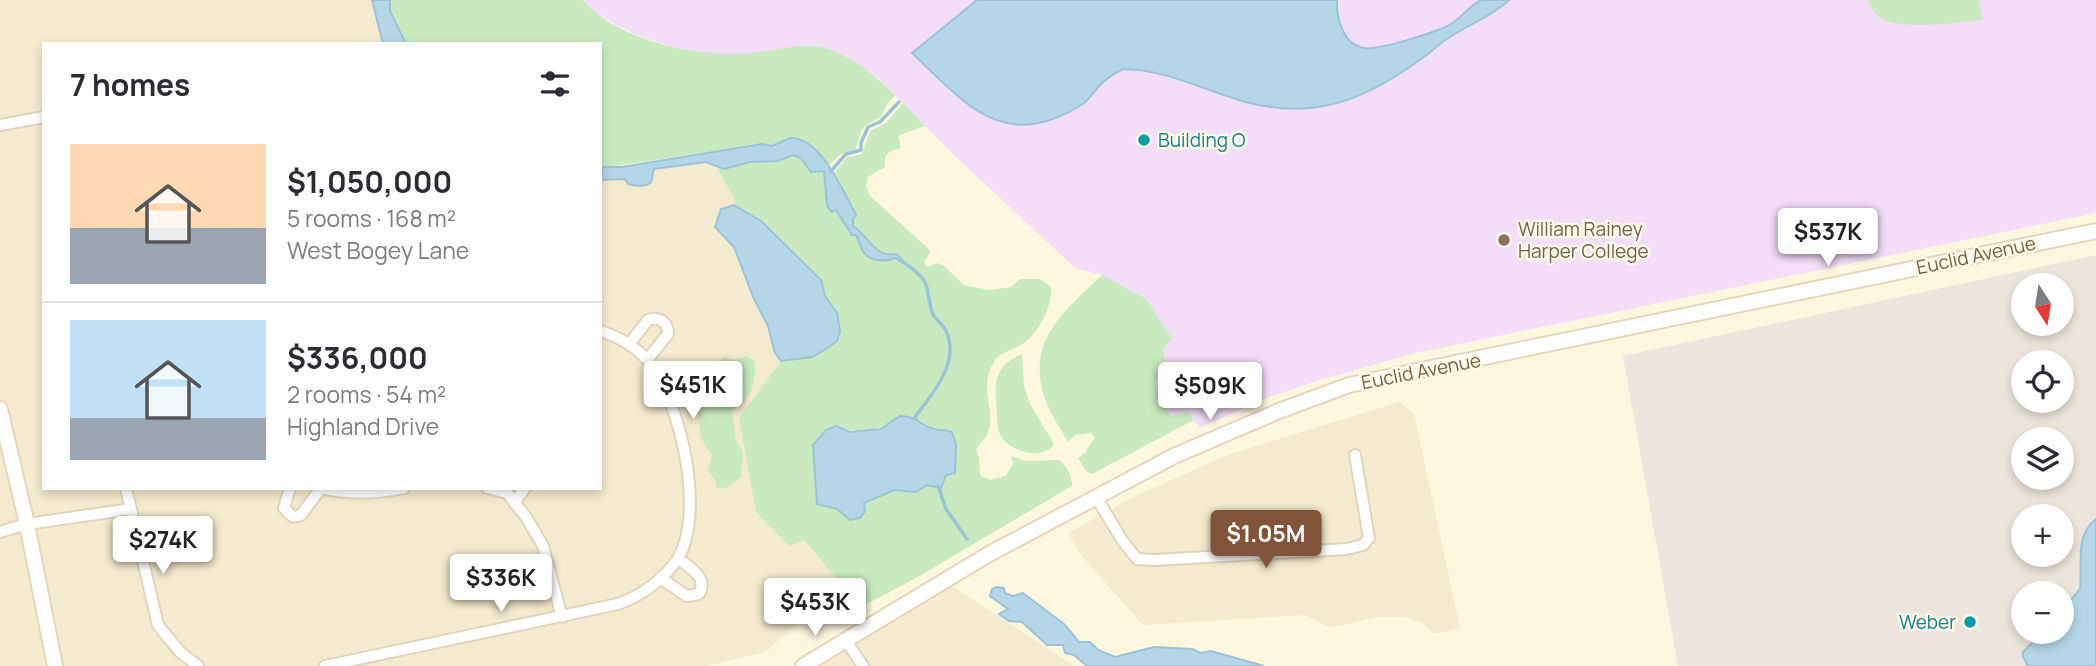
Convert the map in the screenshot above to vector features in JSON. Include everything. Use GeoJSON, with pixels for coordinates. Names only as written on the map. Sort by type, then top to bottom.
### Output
{"type":"FeatureCollection","features":[{"type":"Feature","properties":{"kind":"main road","name":"Euclid Avenue"},"geometry":{"type":"LineString","coordinates":[[803,666],[989,554],[1174,456],[1279,411],[1349,385],[2096,231]]}},
{"type":"Feature","properties":{"kind":"main road"},"geometry":{"type":"LineString","coordinates":[[0,409],[27,524],[55,666]]}},
{"type":"Feature","properties":{"kind":"street"},"geometry":{"type":"LineString","coordinates":[[0,125],[42,117]]}},
{"type":"Feature","properties":{"kind":"street"},"geometry":{"type":"LineString","coordinates":[[629,344],[648,320],[658,318],[663,321],[668,334],[648,360]]}},
{"type":"Feature","properties":{"kind":"street"},"geometry":{"type":"LineString","coordinates":[[325,666],[562,617],[630,600],[660,578],[678,558],[690,518],[689,482],[674,410],[665,387],[639,350],[602,332]]}},
{"type":"Feature","properties":{"kind":"street"},"geometry":{"type":"LineString","coordinates":[[1096,497],[1137,559],[1347,549],[1363,545],[1369,538],[1355,455]]}},
{"type":"Feature","properties":{"kind":"street"},"geometry":{"type":"LineString","coordinates":[[126,490],[158,625],[180,652],[198,666]]}},
{"type":"Feature","properties":{"kind":"street"},"geometry":{"type":"LineString","coordinates":[[289,490],[284,508],[285,512],[293,517],[301,515],[320,490]]}},
{"type":"Feature","properties":{"kind":"street"},"geometry":{"type":"LineString","coordinates":[[330,490],[378,494],[395,490]]}},
{"type":"Feature","properties":{"kind":"street"},"geometry":{"type":"LineString","coordinates":[[495,490],[507,493],[526,517],[543,546],[562,617]]}},
{"type":"Feature","properties":{"kind":"street"},"geometry":{"type":"LineString","coordinates":[[514,502],[523,490]]}},
{"type":"Feature","properties":{"kind":"street"},"geometry":{"type":"LineString","coordinates":[[0,533],[27,524],[131,509]]}},
{"type":"Feature","properties":{"kind":"street"},"geometry":{"type":"LineString","coordinates":[[660,578],[687,596],[699,594],[703,586],[701,579],[678,558]]}},
{"type":"Feature","properties":{"kind":"street"},"geometry":{"type":"LineString","coordinates":[[846,641],[863,666]]}},
{"type":"Feature","properties":{"kind":"shaded area"},"geometry":{"type":"Polygon","coordinates":[[[0,0],[372,0],[382,42],[42,42],[42,490],[602,490],[602,180],[625,179],[628,184],[638,186],[648,184],[653,169],[706,162],[717,168],[735,200],[734,205],[721,209],[715,227],[734,247],[754,299],[768,326],[775,353],[781,361],[739,418],[804,540],[843,585],[765,652],[706,666],[0,666],[0,0]]]}},
{"type":"Feature","properties":{"kind":"shaded area","name":"William Rainey Harper College"},"geometry":{"type":"Polygon","coordinates":[[[583,0],[2096,0],[2096,213],[1416,353],[1316,381],[1267,398],[1199,428],[1189,412],[1171,416],[1164,406],[1155,382],[1102,275],[1075,268],[954,155],[879,79],[848,57],[825,48],[733,55],[702,53],[673,47],[639,36],[614,24],[590,9],[583,0]]]}},
{"type":"Feature","properties":{"kind":"shaded area"},"geometry":{"type":"Polygon","coordinates":[[[2096,255],[2096,666],[1678,666],[1623,356],[2011,273],[2011,336],[2074,336],[2074,273],[2012,273],[2096,255]]]}},
{"type":"Feature","properties":{"kind":"shaded area"},"geometry":{"type":"Polygon","coordinates":[[[1399,402],[1414,414],[1460,628],[1433,633],[1423,623],[1404,617],[1376,617],[1330,628],[1306,615],[1143,625],[1081,555],[1068,533],[1131,498],[1230,454],[1399,402]]]}},
{"type":"Feature","properties":{"kind":"shaded area"},"geometry":{"type":"Polygon","coordinates":[[[943,580],[1074,666],[803,666],[943,580]]]}},
{"type":"Feature","properties":{"kind":"green space"},"geometry":{"type":"Polygon","coordinates":[[[390,0],[583,0],[616,26],[660,44],[684,49],[730,54],[816,46],[835,51],[854,61],[895,95],[881,117],[861,131],[856,149],[841,154],[829,165],[807,144],[790,138],[772,146],[762,144],[602,168],[602,42],[405,42],[390,11],[390,0]]]}},
{"type":"Feature","properties":{"kind":"green space"},"geometry":{"type":"Polygon","coordinates":[[[1868,0],[1978,0],[1983,20],[1931,25],[1891,22],[1879,16],[1868,0]]]}},
{"type":"Feature","properties":{"kind":"green space"},"geometry":{"type":"Polygon","coordinates":[[[903,103],[925,126],[898,136],[901,148],[889,152],[885,157],[885,167],[868,177],[866,186],[870,196],[931,251],[924,262],[927,267],[937,263],[964,285],[989,290],[1011,287],[1020,279],[1040,279],[1051,287],[1047,310],[1035,332],[1024,343],[998,357],[990,369],[987,388],[990,424],[976,450],[981,476],[990,480],[1005,476],[1013,464],[1011,456],[1026,461],[1059,460],[1068,472],[1072,486],[916,578],[846,615],[837,603],[842,585],[804,540],[789,546],[756,512],[739,418],[781,361],[812,357],[837,313],[825,296],[821,280],[761,221],[734,205],[735,200],[717,168],[731,168],[750,162],[778,161],[793,154],[824,171],[835,209],[852,234],[856,235],[862,250],[877,260],[895,258],[908,268],[896,254],[886,256],[874,248],[853,226],[853,219],[835,172],[847,157],[862,154],[870,131],[886,123],[903,103]],[[900,416],[877,428],[861,431],[836,426],[837,509],[849,520],[860,518],[865,511],[864,503],[894,490],[916,492],[944,429],[935,430],[915,417],[900,416]]]}},
{"type":"Feature","properties":{"kind":"green space"},"geometry":{"type":"Polygon","coordinates":[[[1102,275],[1146,299],[1172,339],[1163,348],[1167,373],[1155,382],[1171,416],[1189,412],[1194,420],[1092,474],[1086,471],[1078,458],[1085,453],[1095,437],[1091,433],[1075,435],[1068,442],[1047,404],[1041,383],[1040,363],[1043,346],[1050,331],[1073,303],[1102,275]]]}},
{"type":"Feature","properties":{"kind":"green space"},"geometry":{"type":"Polygon","coordinates":[[[1022,354],[1024,386],[1030,404],[1054,444],[1043,452],[1020,451],[1002,438],[998,429],[998,377],[1006,364],[1022,354]]]}},
{"type":"Feature","properties":{"kind":"green space"},"geometry":{"type":"Polygon","coordinates":[[[747,356],[755,362],[755,377],[748,396],[732,410],[736,440],[743,452],[741,477],[724,489],[716,487],[715,479],[708,472],[712,455],[701,436],[699,408],[705,391],[722,373],[719,363],[723,357],[733,360],[747,356]]]}},
{"type":"Feature","properties":{"kind":"water"},"geometry":{"type":"Polygon","coordinates":[[[372,0],[390,0],[390,11],[405,42],[382,42],[372,0]]]}},
{"type":"Feature","properties":{"kind":"water"},"geometry":{"type":"Polygon","coordinates":[[[977,0],[1337,0],[1340,22],[1346,36],[1357,46],[1372,48],[1419,37],[1448,26],[1482,0],[1509,0],[1383,84],[1341,102],[1296,109],[1272,107],[1246,102],[1155,73],[1123,69],[1103,82],[1083,104],[1055,118],[1031,124],[1009,124],[988,117],[969,105],[912,53],[977,0]]]}},
{"type":"Feature","properties":{"kind":"water"},"geometry":{"type":"Polygon","coordinates":[[[790,138],[811,146],[838,180],[856,215],[853,226],[877,250],[896,254],[912,269],[895,258],[878,260],[866,255],[856,235],[852,235],[836,210],[832,212],[827,206],[824,171],[811,172],[801,158],[793,155],[778,161],[750,162],[724,169],[706,162],[654,169],[652,180],[645,185],[628,184],[625,179],[602,180],[602,167],[622,167],[762,144],[772,146],[790,138]]]}},
{"type":"Feature","properties":{"kind":"water"},"geometry":{"type":"Polygon","coordinates":[[[734,205],[761,221],[821,280],[825,296],[837,313],[840,331],[837,341],[829,347],[812,357],[781,361],[775,353],[768,326],[754,299],[734,247],[715,227],[721,209],[734,205]]]}},
{"type":"Feature","properties":{"kind":"water"},"geometry":{"type":"Polygon","coordinates":[[[900,416],[934,429],[952,432],[956,445],[955,473],[946,475],[941,488],[927,485],[916,492],[894,490],[864,503],[865,511],[860,518],[850,520],[837,509],[817,504],[813,445],[826,430],[836,426],[850,432],[880,429],[900,416]]]}},
{"type":"Feature","properties":{"kind":"water"},"geometry":{"type":"Polygon","coordinates":[[[2096,519],[2096,666],[2028,666],[2023,652],[2031,644],[2074,644],[2074,596],[2080,589],[2082,542],[2089,526],[2096,519]]]}},
{"type":"Feature","properties":{"kind":"water"},"geometry":{"type":"Polygon","coordinates":[[[1004,588],[1005,593],[1013,596],[1023,593],[1064,624],[1079,642],[1090,642],[1098,650],[1115,657],[1154,647],[1192,649],[1201,653],[1211,651],[1264,666],[1087,666],[1074,655],[1065,653],[1063,645],[1047,645],[1022,622],[1009,621],[999,614],[1008,609],[990,596],[992,589],[1004,588]]]}},
{"type":"Feature","properties":{"kind":"waterway"},"geometry":{"type":"LineString","coordinates":[[831,171],[846,154],[861,150],[868,127],[880,122],[899,102]]}},
{"type":"Feature","properties":{"kind":"waterway"},"geometry":{"type":"LineString","coordinates":[[909,266],[925,282],[933,314],[945,329],[950,353],[943,376],[916,419]]}},
{"type":"Feature","properties":{"kind":"waterway"},"geometry":{"type":"LineString","coordinates":[[938,486],[946,509],[967,539]]}},
{"type":"Feature","properties":{"kind":"place","name":"Building O"},"geometry":{"type":"Point","coordinates":[1144,140]}},
{"type":"Feature","properties":{"kind":"place","name":"William Rainey Harper College"},"geometry":{"type":"Point","coordinates":[1504,240]}},
{"type":"Feature","properties":{"kind":"place","name":"Weber"},"geometry":{"type":"Point","coordinates":[1970,622]}}]}
